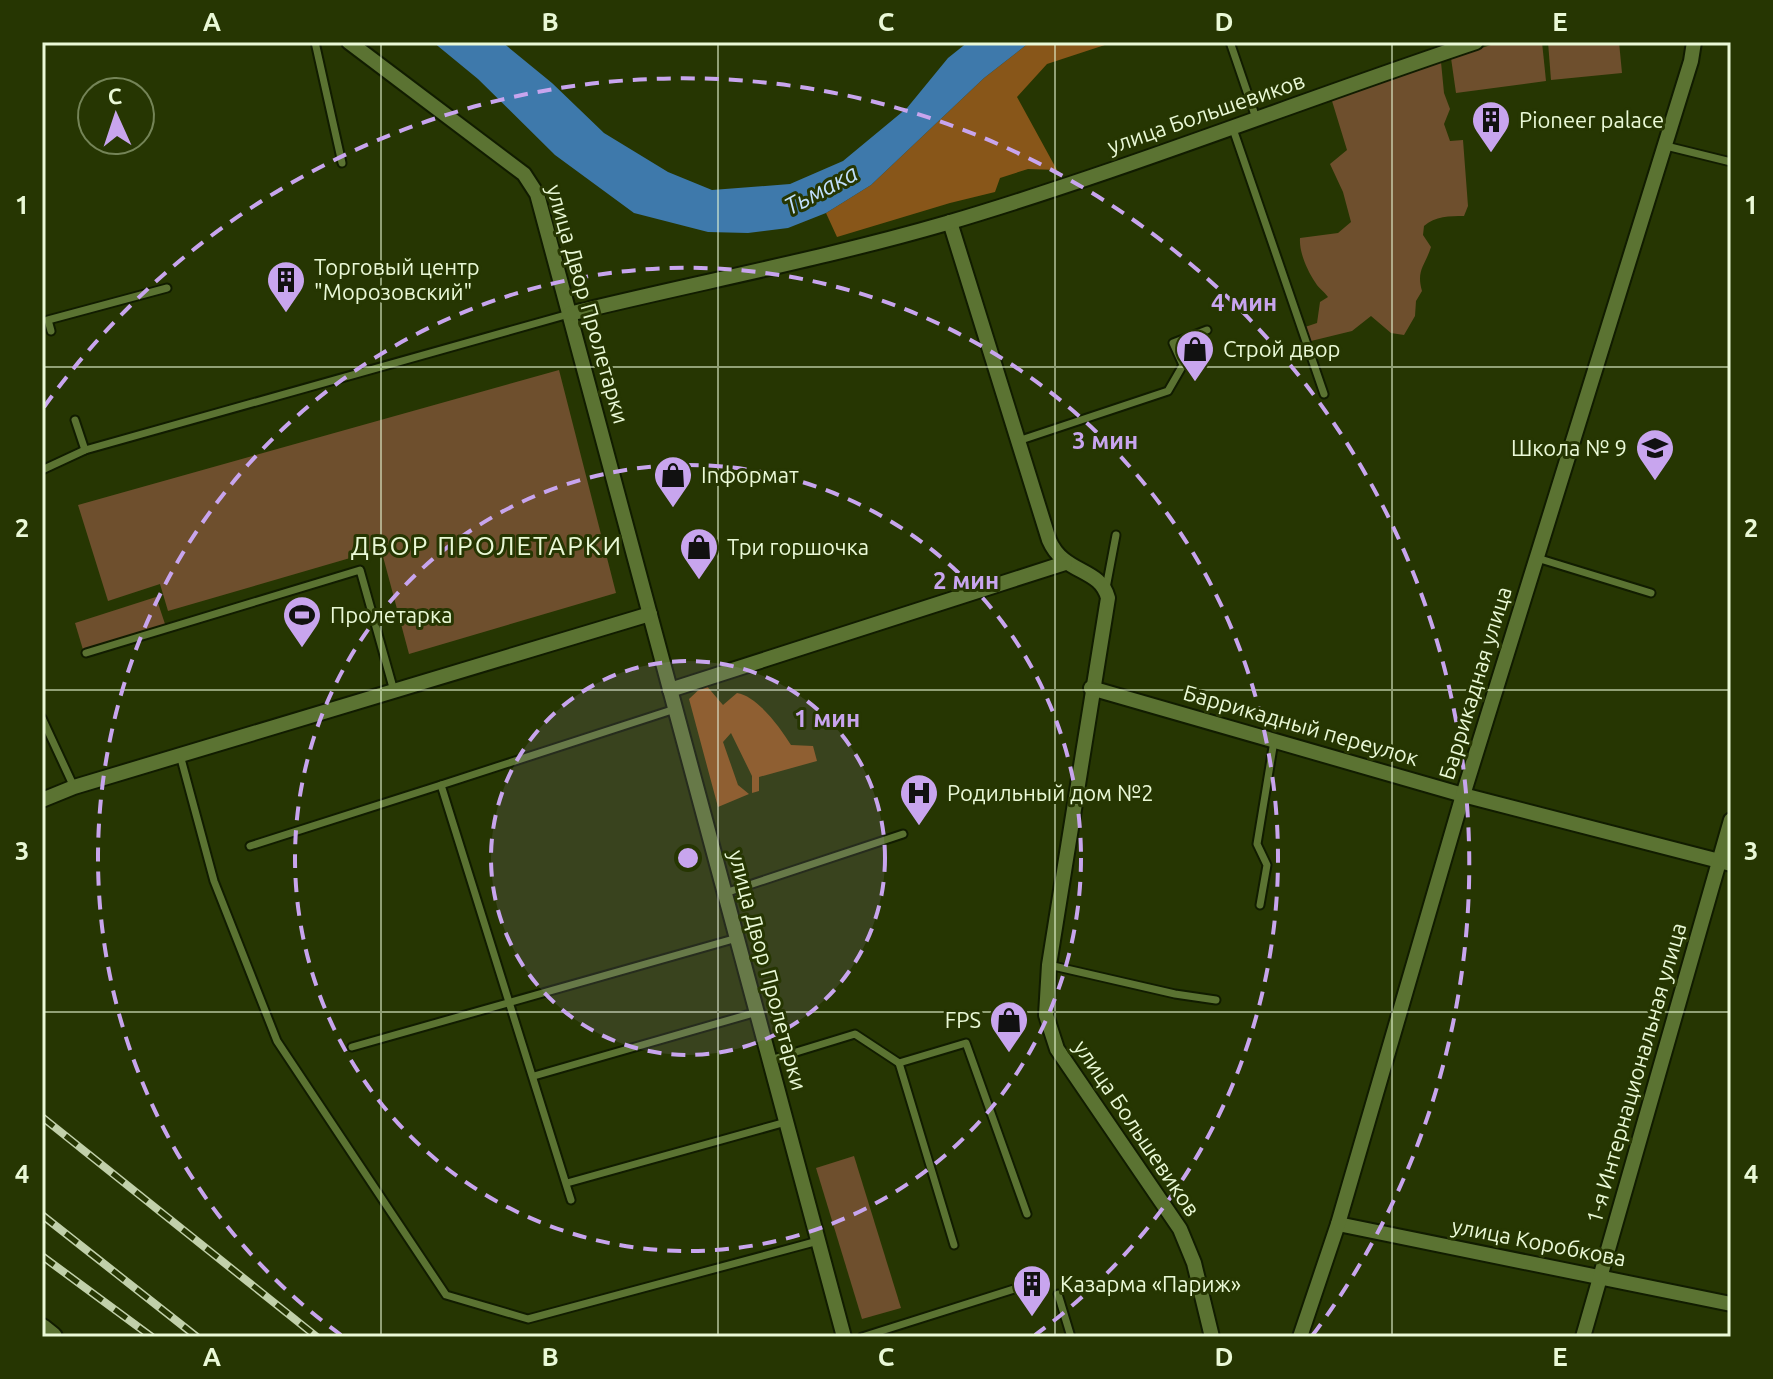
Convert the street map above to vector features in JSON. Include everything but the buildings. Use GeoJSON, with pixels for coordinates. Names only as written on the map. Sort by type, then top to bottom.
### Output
{"type":"FeatureCollection","features":[{"type":"Feature","properties":{"kind":"main road"},"geometry":{"type":"LineString","coordinates":[[42,1329],[52,1337]]}},
{"type":"Feature","properties":{"kind":"street","name":"улица Двор Пролетарки"},"geometry":{"type":"LineString","coordinates":[[349,42],[527,178],[537,194],[844,1337]]}},
{"type":"Feature","properties":{"kind":"street","name":"улица Большевиков"},"geometry":{"type":"LineString","coordinates":[[569,314],[835,254],[950,222],[1233,129],[1441,48],[1476,42]]}},
{"type":"Feature","properties":{"kind":"street","name":"Баррикадная улица"},"geometry":{"type":"LineString","coordinates":[[1300,1337],[1338,1224],[1463,795],[1691,61],[1694,42]]}},
{"type":"Feature","properties":{"kind":"street"},"geometry":{"type":"LineString","coordinates":[[950,222],[1049,540],[1065,563],[1094,577],[1105,590]]}},
{"type":"Feature","properties":{"kind":"street"},"geometry":{"type":"LineString","coordinates":[[670,690],[1065,563]]}},
{"type":"Feature","properties":{"kind":"street","name":"улица Большевиков"},"geometry":{"type":"LineString","coordinates":[[1105,590],[1108,605],[1091,688],[1045,1006],[1053,1041],[1061,1057],[1180,1229],[1194,1263],[1212,1337]]}},
{"type":"Feature","properties":{"kind":"street"},"geometry":{"type":"LineString","coordinates":[[42,800],[74,787],[650,614]]}},
{"type":"Feature","properties":{"kind":"street","name":"Баррикадный переулок"},"geometry":{"type":"LineString","coordinates":[[1091,688],[1463,795],[1725,863]]}},
{"type":"Feature","properties":{"kind":"street","name":"1-я Интернациональная улица"},"geometry":{"type":"LineString","coordinates":[[1583,1337],[1725,863],[1731,820]]}},
{"type":"Feature","properties":{"kind":"street","name":"улица Коробкова"},"geometry":{"type":"LineString","coordinates":[[1338,1224],[1731,1304]]}},
{"type":"Feature","properties":{"kind":"lane"},"geometry":{"type":"LineString","coordinates":[[315,42],[342,163]]}},
{"type":"Feature","properties":{"kind":"lane"},"geometry":{"type":"LineString","coordinates":[[1230,42],[1257,120]]}},
{"type":"Feature","properties":{"kind":"lane"},"geometry":{"type":"LineString","coordinates":[[1233,129],[1324,394]]}},
{"type":"Feature","properties":{"kind":"lane"},"geometry":{"type":"LineString","coordinates":[[1663,146],[1731,162]]}},
{"type":"Feature","properties":{"kind":"lane"},"geometry":{"type":"LineString","coordinates":[[51,331],[48,320],[167,288]]}},
{"type":"Feature","properties":{"kind":"lane"},"geometry":{"type":"LineString","coordinates":[[42,470],[85,450],[569,314]]}},
{"type":"Feature","properties":{"kind":"lane"},"geometry":{"type":"LineString","coordinates":[[1018,441],[1168,391],[1183,365],[1173,343],[1207,330]]}},
{"type":"Feature","properties":{"kind":"lane"},"geometry":{"type":"LineString","coordinates":[[75,420],[85,450]]}},
{"type":"Feature","properties":{"kind":"lane"},"geometry":{"type":"LineString","coordinates":[[1105,590],[1116,535]]}},
{"type":"Feature","properties":{"kind":"lane"},"geometry":{"type":"LineString","coordinates":[[1537,558],[1651,593]]}},
{"type":"Feature","properties":{"kind":"lane"},"geometry":{"type":"LineString","coordinates":[[86,653],[360,570],[394,691]]}},
{"type":"Feature","properties":{"kind":"lane"},"geometry":{"type":"LineString","coordinates":[[250,846],[675,709]]}},
{"type":"Feature","properties":{"kind":"lane"},"geometry":{"type":"LineString","coordinates":[[42,718],[74,787]]}},
{"type":"Feature","properties":{"kind":"lane"},"geometry":{"type":"LineString","coordinates":[[1260,905],[1267,865],[1257,844],[1274,741]]}},
{"type":"Feature","properties":{"kind":"lane"},"geometry":{"type":"LineString","coordinates":[[180,755],[214,881],[277,1041],[446,1295],[528,1319],[818,1241]]}},
{"type":"Feature","properties":{"kind":"lane"},"geometry":{"type":"LineString","coordinates":[[441,785],[571,1200]]}},
{"type":"Feature","properties":{"kind":"lane"},"geometry":{"type":"LineString","coordinates":[[725,893],[903,834]]}},
{"type":"Feature","properties":{"kind":"lane"},"geometry":{"type":"LineString","coordinates":[[352,1047],[737,938]]}},
{"type":"Feature","properties":{"kind":"lane"},"geometry":{"type":"LineString","coordinates":[[1049,965],[1175,994],[1216,1000]]}},
{"type":"Feature","properties":{"kind":"lane"},"geometry":{"type":"LineString","coordinates":[[534,1076],[757,1012]]}},
{"type":"Feature","properties":{"kind":"lane"},"geometry":{"type":"LineString","coordinates":[[770,1060],[855,1034],[899,1063],[954,1245]]}},
{"type":"Feature","properties":{"kind":"lane"},"geometry":{"type":"LineString","coordinates":[[899,1063],[966,1043],[1027,1214]]}},
{"type":"Feature","properties":{"kind":"lane"},"geometry":{"type":"LineString","coordinates":[[567,1183],[786,1122]]}},
{"type":"Feature","properties":{"kind":"lane"},"geometry":{"type":"LineString","coordinates":[[862,1337],[1033,1283]]}},
{"type":"Feature","properties":{"kind":"lane"},"geometry":{"type":"LineString","coordinates":[[1058,1294],[1071,1337]]}},
{"type":"Feature","properties":{"kind":"shaded area"},"geometry":{"type":"Polygon","coordinates":[[[1030,42],[1114,42],[1047,64],[1017,97],[1057,170],[1028,169],[1000,178],[995,192],[837,237],[826,213],[871,185],[984,78],[1030,42]]]}},
{"type":"Feature","properties":{"kind":"shaded area"},"geometry":{"type":"Polygon","coordinates":[[[1500,42],[1542,42],[1546,81],[1456,93],[1451,58],[1500,42]]]}},
{"type":"Feature","properties":{"kind":"shaded area"},"geometry":{"type":"Polygon","coordinates":[[[1548,42],[1619,42],[1622,73],[1551,80],[1548,42]]]}},
{"type":"Feature","properties":{"kind":"shaded area"},"geometry":{"type":"Polygon","coordinates":[[[1438,58],[1450,109],[1444,124],[1450,141],[1463,140],[1468,206],[1464,216],[1438,218],[1424,226],[1423,235],[1431,247],[1421,273],[1422,291],[1416,301],[1415,316],[1404,335],[1391,333],[1371,316],[1352,331],[1311,341],[1305,327],[1317,323],[1320,302],[1328,297],[1306,266],[1300,238],[1338,233],[1351,222],[1343,192],[1330,164],[1347,150],[1332,101],[1339,93],[1438,58]]]}},
{"type":"Feature","properties":{"kind":"shaded area"},"geometry":{"type":"Polygon","coordinates":[[[559,370],[616,593],[409,654],[381,549],[168,611],[160,584],[108,601],[78,505],[559,370]]]}},
{"type":"Feature","properties":{"kind":"shaded area"},"geometry":{"type":"Polygon","coordinates":[[[156,597],[166,627],[84,653],[75,623],[156,597]]]}},
{"type":"Feature","properties":{"kind":"shaded area"},"geometry":{"type":"Polygon","coordinates":[[[705,684],[723,705],[737,693],[745,695],[774,721],[791,745],[813,746],[817,761],[759,777],[759,791],[752,793],[752,776],[731,733],[723,742],[738,785],[749,794],[718,807],[689,699],[705,684]]]}},
{"type":"Feature","properties":{"kind":"shaded area"},"geometry":{"type":"Polygon","coordinates":[[[854,1156],[901,1308],[862,1319],[816,1168],[854,1156]]]}},
{"type":"Feature","properties":{"kind":"water","name":"Тьмака"},"geometry":{"type":"Polygon","coordinates":[[[433,42],[502,42],[552,83],[604,133],[668,172],[712,190],[790,184],[843,161],[907,108],[948,58],[968,42],[1030,42],[984,78],[871,185],[826,213],[788,228],[748,233],[708,232],[634,213],[555,155],[478,79],[433,42]]]}},
{"type":"Feature","properties":{"kind":"railway"},"geometry":{"type":"LineString","coordinates":[[42,1117],[317,1337]]}},
{"type":"Feature","properties":{"kind":"railway"},"geometry":{"type":"LineString","coordinates":[[42,1215],[197,1337]]}},
{"type":"Feature","properties":{"kind":"railway"},"geometry":{"type":"LineString","coordinates":[[42,1256],[152,1337]]}},
{"type":"Feature","properties":{"kind":"place","name":"Pioneer palace"},"geometry":{"type":"Point","coordinates":[1491,154]}},
{"type":"Feature","properties":{"kind":"place","name":"Торговый центр \"Морозовский\""},"geometry":{"type":"Point","coordinates":[286,314]}},
{"type":"Feature","properties":{"kind":"place","name":"Строй двор"},"geometry":{"type":"Point","coordinates":[1195,383]}},
{"type":"Feature","properties":{"kind":"place","name":"Школа № 9"},"geometry":{"type":"Point","coordinates":[1655,482]}},
{"type":"Feature","properties":{"kind":"place","name":"Inформат"},"geometry":{"type":"Point","coordinates":[673,509]}},
{"type":"Feature","properties":{"kind":"place","name":"Три горшочка"},"geometry":{"type":"Point","coordinates":[699,581]}},
{"type":"Feature","properties":{"kind":"place","name":"Пролетарка"},"geometry":{"type":"Point","coordinates":[302,649]}},
{"type":"Feature","properties":{"kind":"place","name":"Родильный дом №2"},"geometry":{"type":"Point","coordinates":[919,827]}},
{"type":"Feature","properties":{"kind":"place","name":"FPS"},"geometry":{"type":"Point","coordinates":[1009,1054]}},
{"type":"Feature","properties":{"kind":"place","name":"Казарма «Париж»"},"geometry":{"type":"Point","coordinates":[1032,1318]}},
{"type":"Feature","properties":{"kind":"district","name":"ДВОР ПРОЛЕТАРКИ"},"geometry":{"type":"Point","coordinates":[487,546]}}]}
